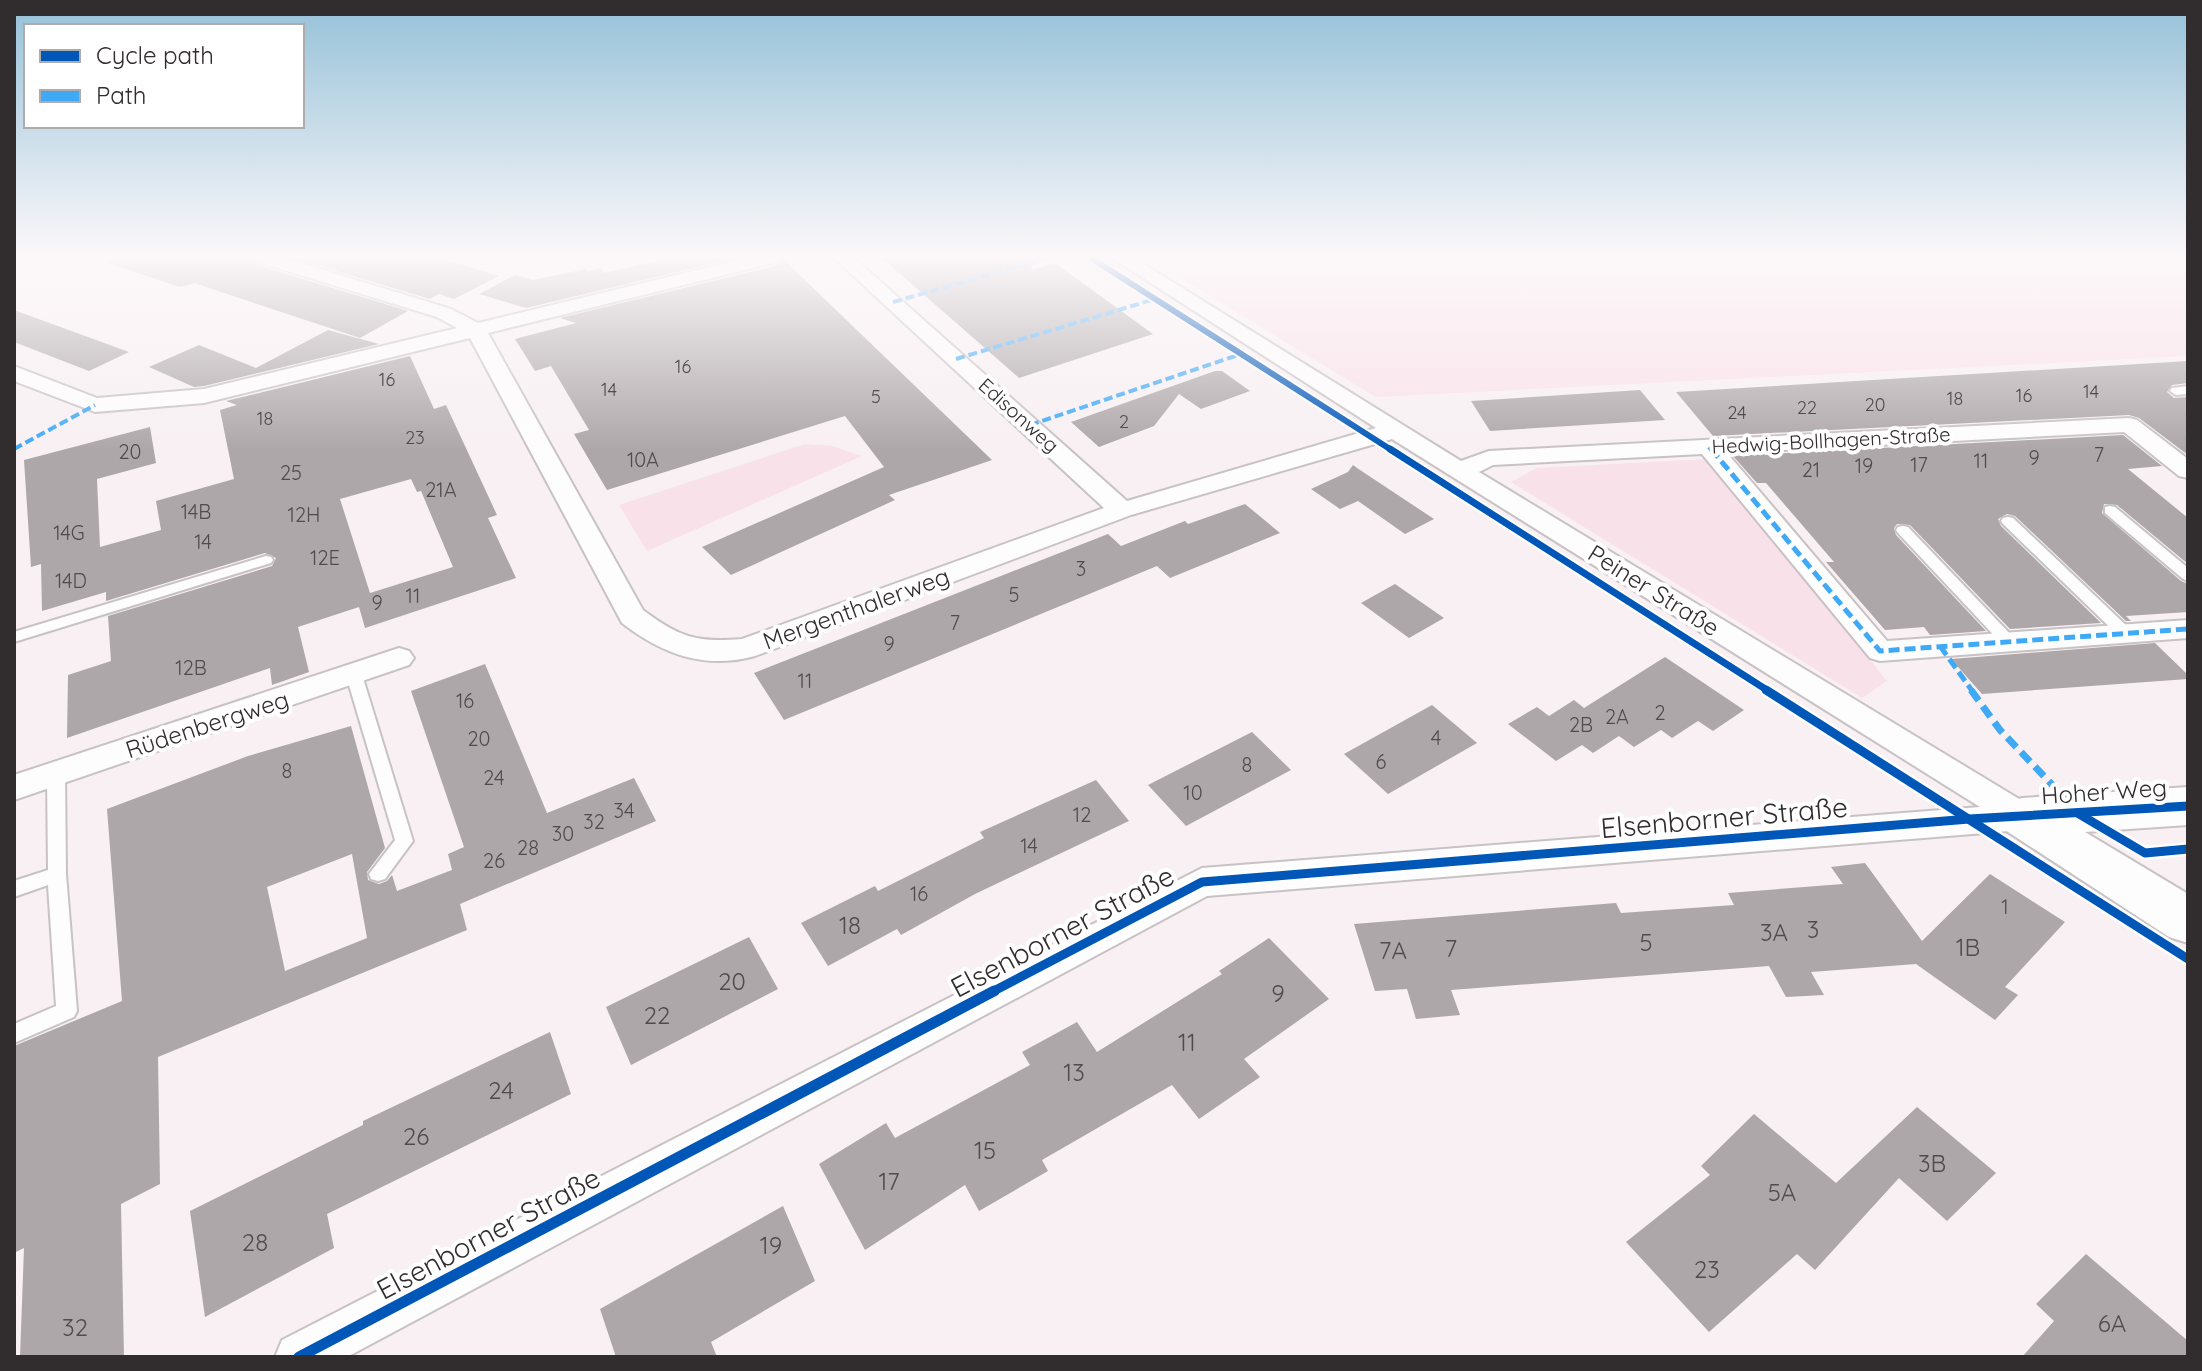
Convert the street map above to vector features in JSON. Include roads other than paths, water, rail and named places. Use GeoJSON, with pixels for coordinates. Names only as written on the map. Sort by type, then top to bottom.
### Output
{"type":"FeatureCollection","features":[{"type":"Feature","properties":{"kind":"street"},"geometry":{"type":"LineString","coordinates":[[461,322],[476,330]]}},
{"type":"Feature","properties":{"kind":"street"},"geometry":{"type":"LineString","coordinates":[[14,373],[95,405],[204,396],[509,322]]}},
{"type":"Feature","properties":{"kind":"street","name":"Edisonweg"},"geometry":{"type":"LineString","coordinates":[[914,322],[1122,510]]}},
{"type":"Feature","properties":{"kind":"street","name":"Peiner Straße"},"geometry":{"type":"LineString","coordinates":[[1223,322],[2188,921]]}},
{"type":"Feature","properties":{"kind":"street","name":"Mergenthalerweg"},"geometry":{"type":"LineString","coordinates":[[476,330],[632,616],[664,641],[706,653],[745,649],[1122,510],[1396,430]]}},
{"type":"Feature","properties":{"kind":"street","name":"Hedwig-Bollhagen-Straße"},"geometry":{"type":"LineString","coordinates":[[1460,471],[1489,458],[2129,425],[2188,471]]}},
{"type":"Feature","properties":{"kind":"street"},"geometry":{"type":"LineString","coordinates":[[1709,447],[1880,651],[2188,629]]}},
{"type":"Feature","properties":{"kind":"street","name":"Rüdenbergweg"},"geometry":{"type":"LineString","coordinates":[[14,788],[399,658]]}},
{"type":"Feature","properties":{"kind":"street","name":"Hoher Weg"},"geometry":{"type":"LineString","coordinates":[[2022,817],[2188,806]]}},
{"type":"Feature","properties":{"kind":"street","name":"Elsenborner Straße"},"geometry":{"type":"LineString","coordinates":[[299,1357],[1202,882],[2022,817]]}},
{"type":"Feature","properties":{"kind":"lane"},"geometry":{"type":"LineString","coordinates":[[2110,510],[2188,576]]}},
{"type":"Feature","properties":{"kind":"lane"},"geometry":{"type":"LineString","coordinates":[[2008,521],[2125,633]]}},
{"type":"Feature","properties":{"kind":"lane"},"geometry":{"type":"LineString","coordinates":[[1903,530],[2008,641]]}},
{"type":"Feature","properties":{"kind":"lane"},"geometry":{"type":"LineString","coordinates":[[14,637],[266,560]]}},
{"type":"Feature","properties":{"kind":"lane"},"geometry":{"type":"LineString","coordinates":[[354,675],[404,841],[378,874]]}},
{"type":"Feature","properties":{"kind":"lane"},"geometry":{"type":"LineString","coordinates":[[14,1034],[67,1011],[57,874],[56,773]]}},
{"type":"Feature","properties":{"kind":"lane"},"geometry":{"type":"LineString","coordinates":[[14,889],[57,874]]}}]}
